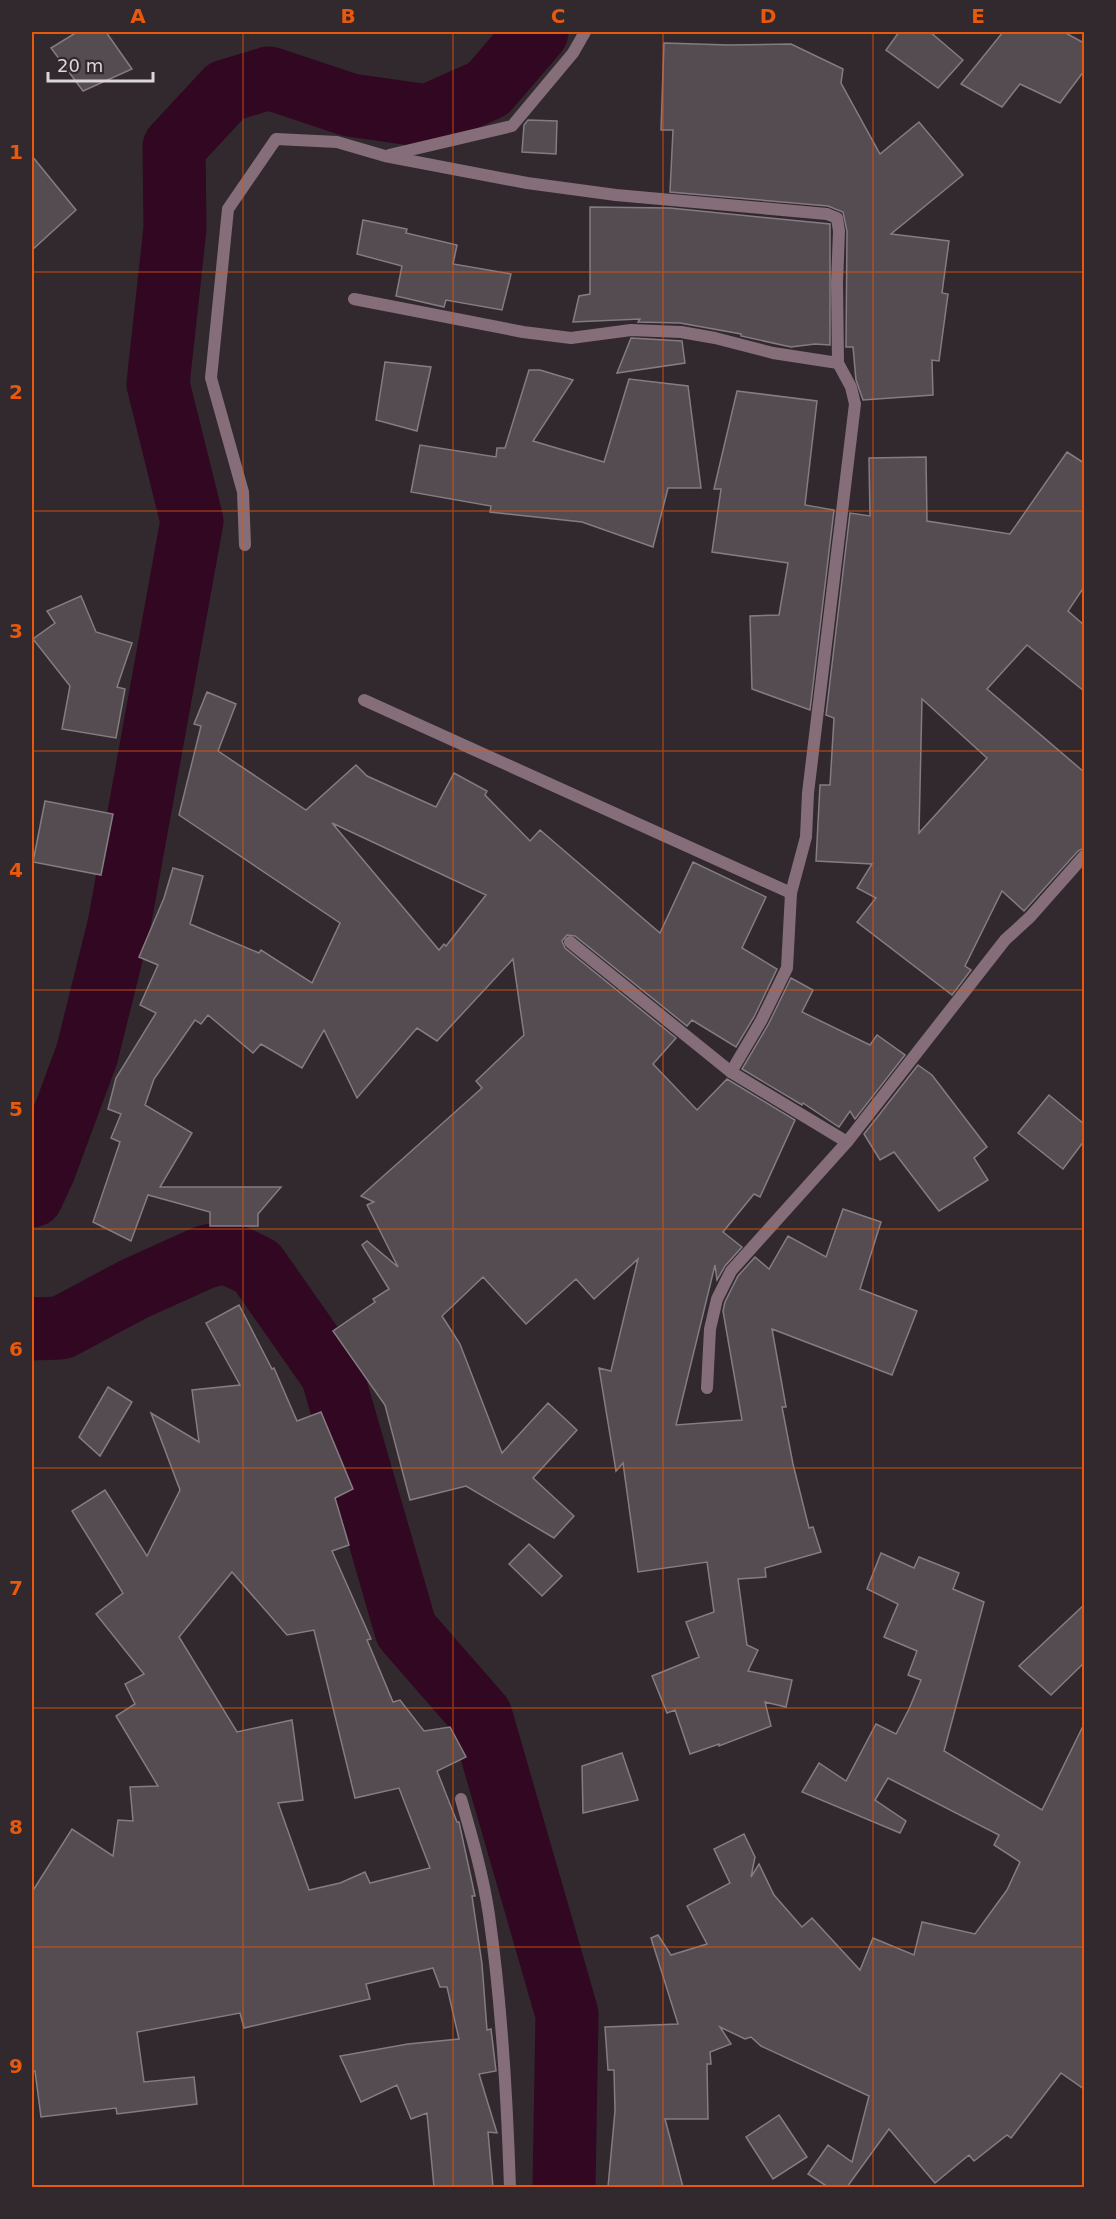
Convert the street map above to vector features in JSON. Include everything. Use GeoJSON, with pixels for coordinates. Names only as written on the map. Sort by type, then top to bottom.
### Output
{"type":"FeatureCollection","features":[{"type":"Feature","properties":{"kind":"street"},"geometry":{"type":"LineString","coordinates":[[385,156],[512,126],[573,53],[585,32]]}},
{"type":"Feature","properties":{"kind":"street"},"geometry":{"type":"LineString","coordinates":[[245,545],[243,492],[211,378],[228,209],[276,139],[337,142],[385,156],[527,183],[616,195],[837,218],[839,231],[838,363],[851,387],[855,404],[808,793],[806,837],[790,893],[787,968],[761,1021],[731,1072]]}},
{"type":"Feature","properties":{"kind":"street"},"geometry":{"type":"LineString","coordinates":[[354,299],[524,332],[571,338],[631,330],[681,332],[773,353],[838,363]]}},
{"type":"Feature","properties":{"kind":"street"},"geometry":{"type":"LineString","coordinates":[[364,700],[790,893]]}},
{"type":"Feature","properties":{"kind":"street"},"geometry":{"type":"LineString","coordinates":[[707,1388],[710,1329],[717,1299],[731,1271],[847,1142],[1005,940],[1084,856]]}},
{"type":"Feature","properties":{"kind":"street"},"geometry":{"type":"LineString","coordinates":[[570,942],[731,1072],[847,1142]]}},
{"type":"Feature","properties":{"kind":"street"},"geometry":{"type":"LineString","coordinates":[[461,1799],[479,1864],[489,1915],[507,2076],[510,2187]]}},
{"type":"Feature","properties":{"kind":"building"},"geometry":{"type":"Polygon","coordinates":[[[77,32],[106,32],[132,69],[83,91],[51,48],[77,32]]]}},
{"type":"Feature","properties":{"kind":"building"},"geometry":{"type":"Polygon","coordinates":[[[899,32],[930,32],[963,60],[938,88],[886,50],[899,32]]]}},
{"type":"Feature","properties":{"kind":"building"},"geometry":{"type":"Polygon","coordinates":[[[1003,32],[1064,32],[1084,43],[1084,71],[1060,103],[1020,84],[1002,107],[961,84],[1003,32]]]}},
{"type":"Feature","properties":{"kind":"building"},"geometry":{"type":"Polygon","coordinates":[[[664,43],[791,44],[843,69],[841,83],[880,154],[919,122],[963,175],[891,234],[949,241],[942,293],[948,294],[939,361],[932,360],[933,395],[863,400],[856,380],[853,347],[846,347],[847,231],[843,212],[828,206],[670,192],[673,130],[661,130],[664,43]]]}},
{"type":"Feature","properties":{"kind":"building"},"geometry":{"type":"Polygon","coordinates":[[[528,120],[557,121],[556,154],[522,152],[524,125],[528,120]]]}},
{"type":"Feature","properties":{"kind":"building"},"geometry":{"type":"Polygon","coordinates":[[[32,156],[76,210],[32,250],[32,156]]]}},
{"type":"Feature","properties":{"kind":"building"},"geometry":{"type":"Polygon","coordinates":[[[590,207],[670,208],[830,224],[830,345],[791,347],[741,336],[741,334],[680,323],[638,322],[640,319],[573,322],[579,296],[590,294],[590,207]]]}},
{"type":"Feature","properties":{"kind":"building"},"geometry":{"type":"Polygon","coordinates":[[[363,220],[407,229],[406,233],[457,245],[453,264],[511,274],[502,310],[446,300],[444,307],[396,296],[402,266],[357,254],[363,220]]]}},
{"type":"Feature","properties":{"kind":"building"},"geometry":{"type":"Polygon","coordinates":[[[631,338],[682,341],[685,363],[617,373],[631,338]]]}},
{"type":"Feature","properties":{"kind":"building"},"geometry":{"type":"Polygon","coordinates":[[[385,362],[431,367],[417,431],[376,420],[385,362]]]}},
{"type":"Feature","properties":{"kind":"building"},"geometry":{"type":"Polygon","coordinates":[[[529,370],[540,370],[573,380],[533,441],[604,462],[629,379],[688,386],[701,488],[668,488],[653,547],[582,522],[490,512],[491,506],[411,492],[420,445],[496,457],[497,448],[505,448],[529,370]]]}},
{"type":"Feature","properties":{"kind":"building"},"geometry":{"type":"Polygon","coordinates":[[[737,391],[817,401],[805,505],[834,510],[810,710],[752,689],[750,616],[779,615],[788,563],[712,552],[721,489],[714,489],[737,391]]]}},
{"type":"Feature","properties":{"kind":"building"},"geometry":{"type":"Polygon","coordinates":[[[1067,452],[1084,463],[1084,587],[1068,611],[1084,625],[1084,691],[1027,645],[987,689],[1084,772],[1084,848],[1078,851],[1024,911],[1002,891],[965,966],[971,970],[952,995],[857,922],[876,898],[857,888],[872,864],[816,861],[820,785],[830,785],[834,718],[826,715],[850,513],[870,516],[869,458],[926,457],[927,521],[1010,534],[1067,452]],[[922,699],[919,833],[987,758],[922,699]]]}},
{"type":"Feature","properties":{"kind":"building"},"geometry":{"type":"Polygon","coordinates":[[[81,596],[96,632],[132,643],[117,687],[125,689],[116,738],[62,729],[70,686],[33,639],[55,623],[47,611],[81,596]]]}},
{"type":"Feature","properties":{"kind":"building"},"geometry":{"type":"Polygon","coordinates":[[[207,692],[236,704],[218,751],[306,810],[356,765],[367,776],[436,807],[454,773],[487,791],[485,795],[530,841],[540,830],[660,933],[693,862],[766,897],[742,948],[777,969],[754,1017],[736,1047],[692,1020],[687,1026],[575,936],[567,935],[562,941],[565,948],[676,1038],[653,1064],[697,1110],[727,1079],[795,1120],[760,1197],[754,1194],[723,1232],[742,1247],[725,1266],[717,1280],[715,1265],[676,1425],[742,1420],[723,1311],[725,1302],[738,1276],[755,1257],[769,1269],[788,1236],[826,1257],[843,1209],[881,1222],[860,1289],[917,1311],[892,1375],[772,1329],[786,1407],[782,1407],[793,1464],[809,1528],[813,1527],[821,1552],[765,1568],[766,1577],[738,1579],[747,1645],[758,1650],[748,1671],[792,1680],[786,1707],[765,1702],[771,1726],[719,1746],[719,1744],[690,1754],[675,1710],[667,1713],[652,1676],[699,1657],[686,1622],[714,1612],[707,1562],[638,1572],[623,1463],[616,1471],[599,1368],[611,1371],[638,1259],[594,1299],[576,1279],[526,1324],[483,1277],[442,1316],[460,1344],[502,1453],[548,1403],[577,1430],[533,1478],[574,1516],[554,1538],[466,1486],[410,1500],[385,1405],[333,1331],[375,1302],[373,1299],[389,1289],[362,1245],[367,1241],[398,1267],[367,1205],[374,1202],[361,1196],[482,1088],[476,1081],[524,1035],[513,959],[437,1041],[417,1028],[357,1098],[324,1030],[302,1068],[261,1044],[253,1053],[208,1015],[201,1024],[195,1020],[154,1079],[145,1105],[192,1133],[160,1187],[281,1187],[258,1214],[258,1226],[210,1226],[210,1212],[148,1195],[131,1241],[93,1222],[120,1142],[111,1138],[121,1114],[108,1109],[116,1078],[156,1013],[140,1005],[158,965],[139,957],[164,898],[173,868],[203,876],[190,924],[259,953],[261,950],[312,983],[340,923],[179,815],[201,726],[194,724],[207,692]],[[332,823],[439,950],[444,944],[446,946],[486,895],[332,823]]]}},
{"type":"Feature","properties":{"kind":"building"},"geometry":{"type":"Polygon","coordinates":[[[45,801],[113,814],[101,875],[33,862],[45,801]]]}},
{"type":"Feature","properties":{"kind":"building"},"geometry":{"type":"Polygon","coordinates":[[[791,978],[813,990],[802,1012],[870,1045],[877,1035],[905,1055],[855,1119],[850,1111],[839,1127],[803,1103],[802,1105],[742,1069],[768,1025],[791,978]]]}},
{"type":"Feature","properties":{"kind":"building"},"geometry":{"type":"Polygon","coordinates":[[[918,1065],[932,1075],[987,1147],[974,1158],[988,1180],[939,1211],[894,1152],[880,1160],[864,1134],[918,1065]]]}},
{"type":"Feature","properties":{"kind":"building"},"geometry":{"type":"Polygon","coordinates":[[[1049,1095],[1084,1124],[1084,1141],[1063,1169],[1018,1133],[1049,1095]]]}},
{"type":"Feature","properties":{"kind":"building"},"geometry":{"type":"Polygon","coordinates":[[[239,1305],[272,1369],[274,1368],[297,1421],[321,1412],[353,1489],[335,1498],[349,1545],[332,1551],[371,1639],[367,1640],[393,1702],[400,1700],[424,1731],[450,1727],[466,1757],[437,1771],[457,1822],[459,1822],[475,1896],[472,1896],[482,1964],[487,2030],[491,2029],[496,2071],[479,2074],[497,2133],[488,2132],[493,2187],[434,2187],[427,2113],[411,2119],[397,2085],[361,2102],[340,2056],[408,2044],[459,2039],[447,1987],[440,1987],[433,1968],[366,1984],[370,1999],[244,2028],[240,2013],[137,2032],[144,2082],[194,2077],[197,2104],[117,2114],[116,2108],[41,2117],[35,2071],[32,2071],[32,1892],[72,1829],[113,1856],[118,1820],[133,1821],[130,1787],[158,1786],[116,1716],[135,1704],[125,1684],[144,1674],[96,1614],[123,1593],[72,1511],[105,1490],[147,1556],[180,1490],[151,1413],[199,1442],[192,1390],[240,1385],[206,1323],[239,1305]],[[232,1572],[179,1637],[237,1732],[292,1720],[303,1800],[278,1803],[309,1890],[340,1883],[365,1872],[370,1883],[430,1868],[399,1788],[355,1798],[314,1630],[287,1635],[232,1572]]]}},
{"type":"Feature","properties":{"kind":"building"},"geometry":{"type":"Polygon","coordinates":[[[108,1387],[132,1402],[100,1456],[79,1437],[108,1387]]]}},
{"type":"Feature","properties":{"kind":"building"},"geometry":{"type":"Polygon","coordinates":[[[529,1544],[562,1576],[542,1596],[509,1564],[529,1544]]]}},
{"type":"Feature","properties":{"kind":"building"},"geometry":{"type":"Polygon","coordinates":[[[881,1553],[914,1568],[919,1557],[959,1573],[953,1589],[984,1602],[944,1751],[1042,1810],[1084,1724],[1084,2089],[1061,2073],[1011,2138],[1007,2135],[974,2161],[969,2155],[935,2183],[889,2129],[847,2187],[828,2187],[808,2174],[828,2145],[852,2162],[869,2096],[761,2046],[751,2037],[745,2039],[720,2027],[731,2044],[710,2052],[711,2064],[707,2064],[708,2119],[665,2119],[683,2187],[608,2187],[615,2111],[614,2070],[608,2070],[605,2027],[678,2024],[651,1938],[658,1935],[671,1955],[707,1944],[687,1906],[730,1883],[714,1849],[744,1834],[755,1857],[751,1877],[759,1864],[774,1895],[802,1927],[812,1918],[860,1970],[873,1938],[914,1955],[922,1922],[975,1934],[1007,1890],[1020,1862],[994,1845],[999,1835],[888,1778],[875,1800],[906,1821],[900,1833],[802,1792],[819,1763],[846,1781],[876,1724],[896,1734],[921,1680],[908,1675],[917,1651],[884,1637],[898,1604],[867,1589],[881,1553]]]}},
{"type":"Feature","properties":{"kind":"building"},"geometry":{"type":"Polygon","coordinates":[[[1084,1605],[1084,1663],[1051,1695],[1019,1666],[1084,1605]]]}},
{"type":"Feature","properties":{"kind":"building"},"geometry":{"type":"Polygon","coordinates":[[[622,1753],[638,1800],[583,1813],[582,1766],[622,1753]]]}},
{"type":"Feature","properties":{"kind":"building"},"geometry":{"type":"Polygon","coordinates":[[[779,2115],[807,2157],[773,2179],[746,2137],[779,2115]]]}},
{"type":"Feature","properties":{"kind":"waterway"},"geometry":{"type":"LineString","coordinates":[[32,1196],[87,1054],[119,925],[192,521],[158,384],[175,228],[174,147],[226,91],[269,78],[350,105],[427,116],[488,89],[537,32]]}},
{"type":"Feature","properties":{"kind":"waterway"},"geometry":{"type":"LineString","coordinates":[[32,1329],[61,1328],[134,1289],[205,1257],[226,1252],[257,1267],[332,1374],[406,1630],[481,1716],[567,2014],[564,2188]]}}]}
